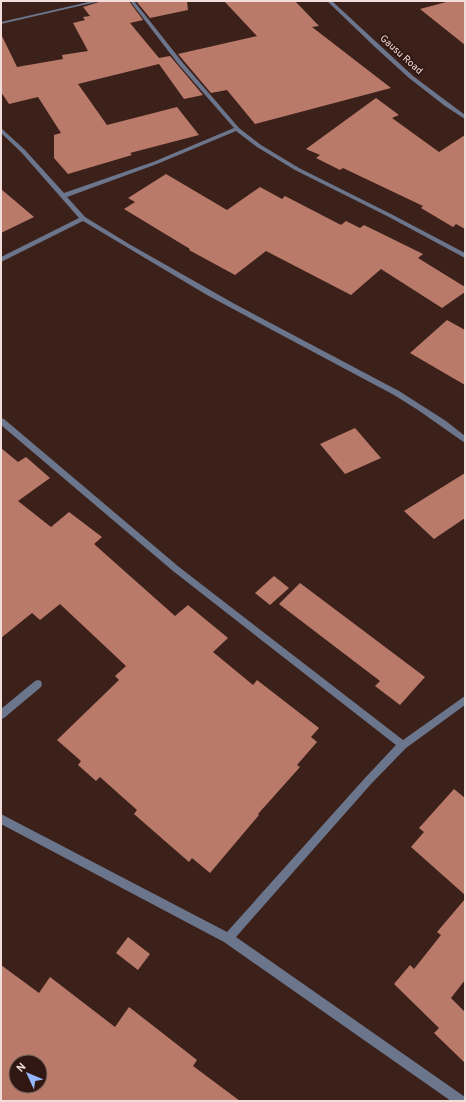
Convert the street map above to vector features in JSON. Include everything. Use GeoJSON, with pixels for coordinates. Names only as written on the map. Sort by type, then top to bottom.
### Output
{"type":"FeatureCollection","features":[{"type":"Feature","properties":{"kind":"street"},"geometry":{"type":"LineString","coordinates":[[1,23],[98,1]]}},
{"type":"Feature","properties":{"kind":"street"},"geometry":{"type":"LineString","coordinates":[[132,1],[181,64],[237,129],[259,146],[297,169],[389,215],[465,256]]}},
{"type":"Feature","properties":{"kind":"street","name":"Gausu Road"},"geometry":{"type":"LineString","coordinates":[[329,1],[386,55],[438,100],[465,117]]}},
{"type":"Feature","properties":{"kind":"street"},"geometry":{"type":"LineString","coordinates":[[63,196],[155,163],[237,129]]}},
{"type":"Feature","properties":{"kind":"street"},"geometry":{"type":"LineString","coordinates":[[1,130],[23,151],[83,218],[177,275],[397,395],[431,416],[465,440]]}},
{"type":"Feature","properties":{"kind":"street"},"geometry":{"type":"LineString","coordinates":[[1,260],[83,218]]}},
{"type":"Feature","properties":{"kind":"street"},"geometry":{"type":"LineString","coordinates":[[1,421],[176,569],[402,745]]}},
{"type":"Feature","properties":{"kind":"street"},"geometry":{"type":"LineString","coordinates":[[1,715],[38,684]]}},
{"type":"Feature","properties":{"kind":"street"},"geometry":{"type":"LineString","coordinates":[[228,938],[402,745],[465,700]]}},
{"type":"Feature","properties":{"kind":"street"},"geometry":{"type":"LineString","coordinates":[[1,819],[228,938],[461,1101]]}},
{"type":"Feature","properties":{"kind":"building"},"geometry":{"type":"Polygon","coordinates":[[[102,1],[129,1],[143,20],[130,23],[159,58],[170,56],[203,95],[184,99],[159,64],[78,84],[107,125],[177,107],[199,135],[130,153],[132,155],[68,174],[54,158],[54,135],[61,133],[38,97],[9,104],[1,92],[1,34],[17,67],[63,59],[62,55],[88,51],[73,23],[85,20],[83,17],[90,16],[83,7],[102,1]]]}},
{"type":"Feature","properties":{"kind":"building"},"geometry":{"type":"Polygon","coordinates":[[[136,1],[187,1],[188,10],[150,18],[136,1]]]}},
{"type":"Feature","properties":{"kind":"building"},"geometry":{"type":"Polygon","coordinates":[[[224,1],[295,1],[319,26],[312,27],[391,88],[255,124],[227,90],[211,93],[178,54],[257,36],[224,1]]]}},
{"type":"Feature","properties":{"kind":"building"},"geometry":{"type":"Polygon","coordinates":[[[450,1],[465,1],[465,45],[420,9],[450,1]]]}},
{"type":"Feature","properties":{"kind":"building"},"geometry":{"type":"Polygon","coordinates":[[[376,98],[399,115],[392,118],[439,152],[465,135],[465,229],[456,224],[453,227],[421,208],[423,206],[343,168],[340,170],[316,158],[320,155],[306,149],[376,98]]]}},
{"type":"Feature","properties":{"kind":"building"},"geometry":{"type":"Polygon","coordinates":[[[166,174],[227,210],[260,187],[282,199],[285,196],[341,225],[346,221],[360,228],[364,225],[423,254],[418,258],[465,287],[465,292],[442,308],[381,269],[351,295],[266,251],[235,275],[189,250],[190,249],[124,209],[135,202],[128,198],[166,174]]]}},
{"type":"Feature","properties":{"kind":"building"},"geometry":{"type":"Polygon","coordinates":[[[1,189],[34,217],[1,233],[1,189]]]}},
{"type":"Feature","properties":{"kind":"building"},"geometry":{"type":"Polygon","coordinates":[[[447,320],[465,330],[465,385],[410,353],[447,320]]]}},
{"type":"Feature","properties":{"kind":"building"},"geometry":{"type":"Polygon","coordinates":[[[355,428],[381,458],[345,474],[320,444],[355,428]]]}},
{"type":"Feature","properties":{"kind":"building"},"geometry":{"type":"Polygon","coordinates":[[[1,448],[18,462],[26,457],[50,478],[18,501],[51,527],[69,512],[102,537],[94,544],[175,616],[188,605],[228,638],[213,652],[253,685],[257,680],[319,728],[311,737],[317,742],[297,765],[300,767],[258,814],[259,815],[210,873],[192,858],[189,862],[134,814],[137,810],[100,777],[96,781],[78,765],[81,761],[57,740],[119,680],[115,676],[126,666],[60,604],[40,620],[32,613],[1,638],[1,448]]]}},
{"type":"Feature","properties":{"kind":"building"},"geometry":{"type":"Polygon","coordinates":[[[465,473],[465,518],[434,539],[404,511],[465,473]]]}},
{"type":"Feature","properties":{"kind":"building"},"geometry":{"type":"Polygon","coordinates":[[[274,576],[289,588],[270,605],[255,593],[274,576]]]}},
{"type":"Feature","properties":{"kind":"building"},"geometry":{"type":"Polygon","coordinates":[[[300,583],[425,677],[400,705],[375,686],[380,681],[279,604],[300,583]]]}},
{"type":"Feature","properties":{"kind":"building"},"geometry":{"type":"Polygon","coordinates":[[[454,789],[465,798],[465,895],[411,847],[424,832],[419,828],[454,789]]]}},
{"type":"Feature","properties":{"kind":"building"},"geometry":{"type":"Polygon","coordinates":[[[465,899],[465,980],[451,998],[465,1012],[465,1063],[434,1033],[439,1028],[394,984],[410,965],[414,969],[441,935],[437,932],[465,899]]]}},
{"type":"Feature","properties":{"kind":"building"},"geometry":{"type":"Polygon","coordinates":[[[128,937],[150,954],[138,970],[116,953],[128,937]]]}},
{"type":"Feature","properties":{"kind":"building"},"geometry":{"type":"Polygon","coordinates":[[[1,965],[39,993],[50,977],[115,1027],[129,1007],[197,1060],[193,1066],[240,1101],[1,1101],[1,965]]]}}]}
